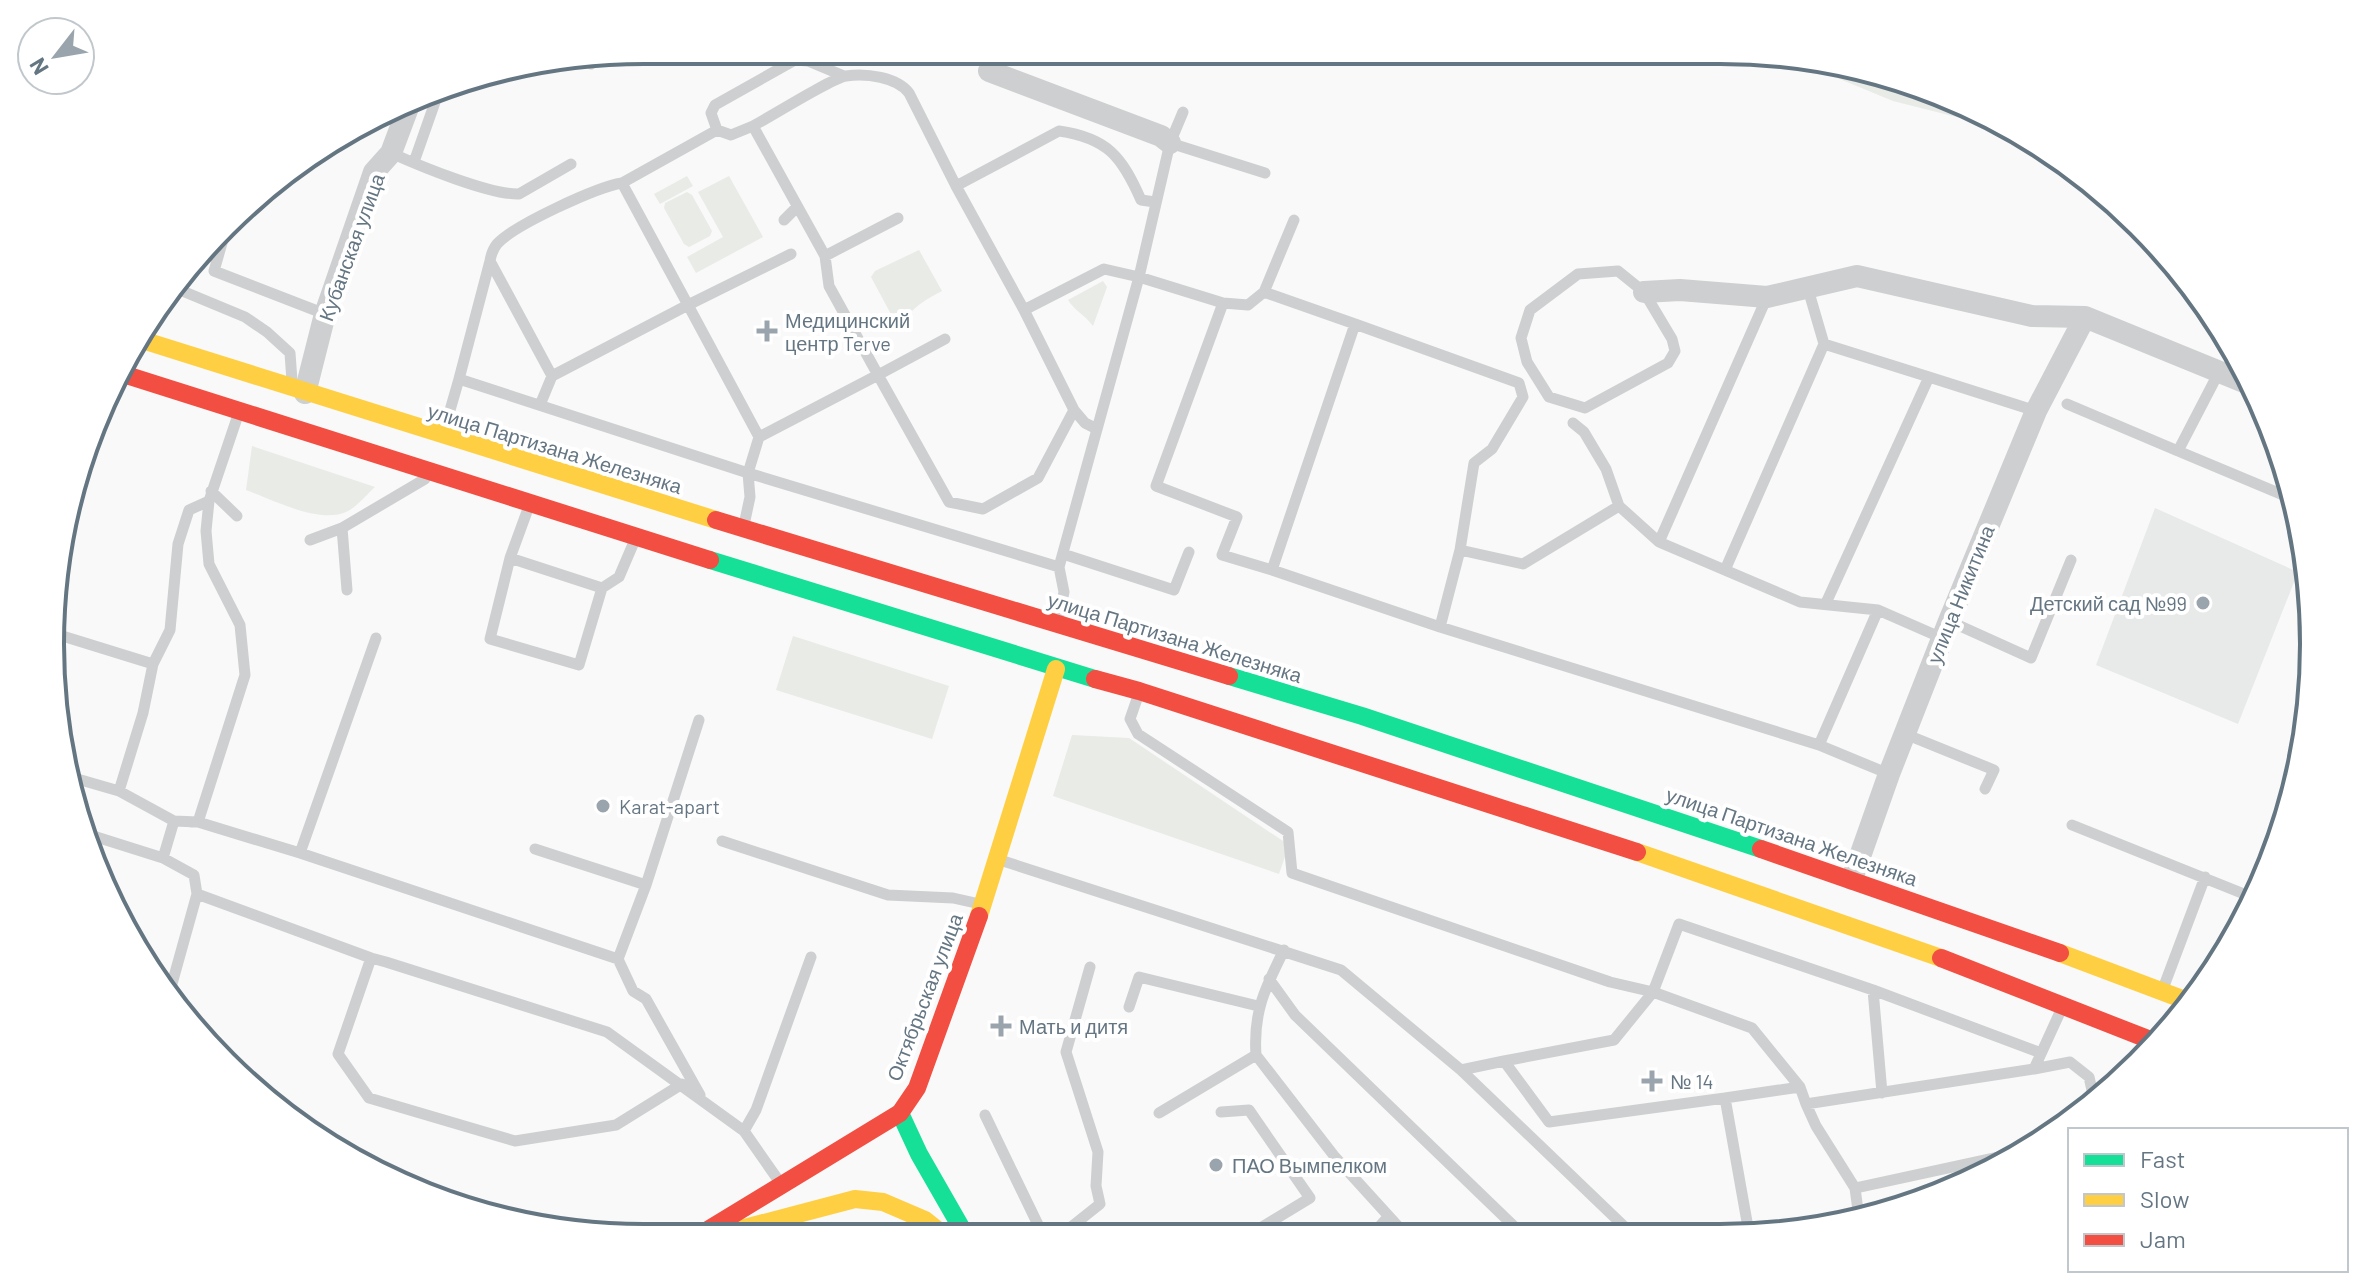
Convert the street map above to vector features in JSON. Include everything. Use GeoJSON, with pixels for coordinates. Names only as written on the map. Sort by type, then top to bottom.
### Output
{"type":"FeatureCollection","features":[{"type":"Feature","properties":{"kind":"main road","name":"улица Партизана Железняка"},"geometry":{"type":"LineString","coordinates":[[149,342],[299,392],[743,529],[1056,647],[1139,691],[1850,925],[2145,1038]]}},
{"type":"Feature","properties":{"kind":"main road","name":"улица Партизана Железняка"},"geometry":{"type":"LineString","coordinates":[[130,376],[636,538],[799,586],[1362,716],[1852,879],[2179,998]]}},
{"type":"Feature","properties":{"kind":"main road","name":"Октябрьская улица"},"geometry":{"type":"LineString","coordinates":[[718,1224],[900,1113],[917,1088],[983,905],[1056,647]]}},
{"type":"Feature","properties":{"kind":"main road"},"geometry":{"type":"LineString","coordinates":[[2088,1015],[2100,1008],[2105,997],[2107,982],[2101,967]]}},
{"type":"Feature","properties":{"kind":"main road"},"geometry":{"type":"LineString","coordinates":[[900,1113],[919,1154],[959,1224]]}},
{"type":"Feature","properties":{"kind":"main road"},"geometry":{"type":"LineString","coordinates":[[758,1224],[855,1199],[883,1202],[930,1224]]}},
{"type":"Feature","properties":{"kind":"street"},"geometry":{"type":"LineString","coordinates":[[989,71],[1161,136],[1170,143]]}},
{"type":"Feature","properties":{"kind":"street","name":"Кубанская улица"},"geometry":{"type":"LineString","coordinates":[[299,392],[374,172],[391,153],[405,116]]}},
{"type":"Feature","properties":{"kind":"street"},"geometry":{"type":"LineString","coordinates":[[1644,292],[1680,290],[1767,297],[1857,276],[2032,316],[2085,317],[2235,379]]}},
{"type":"Feature","properties":{"kind":"street","name":"улица Никитина"},"geometry":{"type":"LineString","coordinates":[[1852,879],[1946,629],[2036,411],[2085,317]]}},
{"type":"Feature","properties":{"kind":"lane"},"geometry":{"type":"LineString","coordinates":[[717,130],[711,113],[715,105],[787,64]]}},
{"type":"Feature","properties":{"kind":"lane"},"geometry":{"type":"LineString","coordinates":[[815,64],[844,76],[892,79],[902,84],[1024,310],[1074,410],[1085,423],[1097,429]]}},
{"type":"Feature","properties":{"kind":"lane"},"geometry":{"type":"LineString","coordinates":[[443,437],[490,261],[496,245],[509,233],[605,186],[622,183],[717,130],[731,135],[753,126],[844,76]]}},
{"type":"Feature","properties":{"kind":"lane"},"geometry":{"type":"LineString","coordinates":[[414,162],[435,103]]}},
{"type":"Feature","properties":{"kind":"lane"},"geometry":{"type":"LineString","coordinates":[[1056,647],[1064,592],[1059,567],[1139,277],[1170,143],[1183,112]]}},
{"type":"Feature","properties":{"kind":"lane"},"geometry":{"type":"LineString","coordinates":[[753,126],[825,256],[829,286],[949,502],[983,509],[1038,478],[1074,410]]}},
{"type":"Feature","properties":{"kind":"lane"},"geometry":{"type":"LineString","coordinates":[[956,186],[1059,131],[1099,142],[1111,149],[1127,169],[1141,200],[1155,202]]}},
{"type":"Feature","properties":{"kind":"lane"},"geometry":{"type":"LineString","coordinates":[[731,135],[737,147]]}},
{"type":"Feature","properties":{"kind":"lane"},"geometry":{"type":"LineString","coordinates":[[1170,143],[1265,173]]}},
{"type":"Feature","properties":{"kind":"lane"},"geometry":{"type":"LineString","coordinates":[[391,153],[472,184],[511,194],[519,194],[571,164]]}},
{"type":"Feature","properties":{"kind":"lane"},"geometry":{"type":"LineString","coordinates":[[622,183],[759,437],[748,473],[750,497],[743,529]]}},
{"type":"Feature","properties":{"kind":"lane"},"geometry":{"type":"LineString","coordinates":[[784,220],[797,207]]}},
{"type":"Feature","properties":{"kind":"lane"},"geometry":{"type":"LineString","coordinates":[[825,256],[898,218]]}},
{"type":"Feature","properties":{"kind":"lane"},"geometry":{"type":"LineString","coordinates":[[1024,310],[1104,269],[1223,303],[1248,305],[1264,292],[1294,220]]}},
{"type":"Feature","properties":{"kind":"lane"},"geometry":{"type":"LineString","coordinates":[[220,249],[214,271],[325,314]]}},
{"type":"Feature","properties":{"kind":"lane"},"geometry":{"type":"LineString","coordinates":[[540,405],[552,376],[791,254]]}},
{"type":"Feature","properties":{"kind":"lane"},"geometry":{"type":"LineString","coordinates":[[490,261],[552,376]]}},
{"type":"Feature","properties":{"kind":"lane"},"geometry":{"type":"LineString","coordinates":[[1618,271],[1644,292],[1672,339],[1675,351],[1668,363],[1585,408],[1549,397],[1527,362],[1521,338],[1530,310],[1578,274],[1618,271]]}},
{"type":"Feature","properties":{"kind":"lane"},"geometry":{"type":"LineString","coordinates":[[1725,570],[1824,344],[1808,289]]}},
{"type":"Feature","properties":{"kind":"lane"},"geometry":{"type":"LineString","coordinates":[[184,292],[245,317],[267,332],[290,353],[299,392]]}},
{"type":"Feature","properties":{"kind":"lane"},"geometry":{"type":"LineString","coordinates":[[1264,292],[1519,383],[1523,397],[1511,420],[1492,449],[1474,463],[1460,550],[1440,627]]}},
{"type":"Feature","properties":{"kind":"lane"},"geometry":{"type":"LineString","coordinates":[[1659,542],[1767,297]]}},
{"type":"Feature","properties":{"kind":"lane"},"geometry":{"type":"LineString","coordinates":[[1223,303],[1156,486],[1237,517],[1222,555],[1440,627],[1819,745],[1889,774]]}},
{"type":"Feature","properties":{"kind":"lane"},"geometry":{"type":"LineString","coordinates":[[1272,570],[1355,324]]}},
{"type":"Feature","properties":{"kind":"lane"},"geometry":{"type":"LineString","coordinates":[[759,437],[945,339]]}},
{"type":"Feature","properties":{"kind":"lane"},"geometry":{"type":"LineString","coordinates":[[1824,344],[2036,411]]}},
{"type":"Feature","properties":{"kind":"lane"},"geometry":{"type":"LineString","coordinates":[[2178,451],[2219,372]]}},
{"type":"Feature","properties":{"kind":"lane"},"geometry":{"type":"LineString","coordinates":[[1826,603],[1929,377]]}},
{"type":"Feature","properties":{"kind":"lane"},"geometry":{"type":"LineString","coordinates":[[459,379],[748,473],[1059,567]]}},
{"type":"Feature","properties":{"kind":"lane"},"geometry":{"type":"LineString","coordinates":[[2067,404],[2280,494]]}},
{"type":"Feature","properties":{"kind":"lane"},"geometry":{"type":"LineString","coordinates":[[198,822],[245,675],[240,625],[209,564],[206,531],[210,496],[239,411]]}},
{"type":"Feature","properties":{"kind":"lane"},"geometry":{"type":"LineString","coordinates":[[1573,423],[1584,432],[1606,469],[1619,506],[1659,542],[1800,602],[1878,610],[2031,658],[2071,560]]}},
{"type":"Feature","properties":{"kind":"lane"},"geometry":{"type":"LineString","coordinates":[[310,540],[342,528],[434,474]]}},
{"type":"Feature","properties":{"kind":"lane"},"geometry":{"type":"LineString","coordinates":[[210,496],[237,516]]}},
{"type":"Feature","properties":{"kind":"lane"},"geometry":{"type":"LineString","coordinates":[[119,791],[143,713],[153,664],[170,630],[178,544],[189,510],[210,496]]}},
{"type":"Feature","properties":{"kind":"lane"},"geometry":{"type":"LineString","coordinates":[[531,502],[510,558],[490,639],[579,665],[602,588],[619,577],[636,538]]}},
{"type":"Feature","properties":{"kind":"lane"},"geometry":{"type":"LineString","coordinates":[[1460,550],[1523,564],[1619,506]]}},
{"type":"Feature","properties":{"kind":"lane"},"geometry":{"type":"LineString","coordinates":[[342,528],[347,590]]}},
{"type":"Feature","properties":{"kind":"lane"},"geometry":{"type":"LineString","coordinates":[[1063,554],[1174,590],[1189,552]]}},
{"type":"Feature","properties":{"kind":"lane"},"geometry":{"type":"LineString","coordinates":[[510,558],[602,588]]}},
{"type":"Feature","properties":{"kind":"lane"},"geometry":{"type":"LineString","coordinates":[[1819,745],[1878,610]]}},
{"type":"Feature","properties":{"kind":"lane"},"geometry":{"type":"LineString","coordinates":[[64,637],[153,664]]}},
{"type":"Feature","properties":{"kind":"lane"},"geometry":{"type":"LineString","coordinates":[[300,853],[376,638]]}},
{"type":"Feature","properties":{"kind":"lane"},"geometry":{"type":"LineString","coordinates":[[1139,691],[1130,719],[1138,734],[1288,832],[1292,873],[1610,982],[1653,992],[1752,1028],[1800,1087],[1816,1126],[1855,1188],[1858,1207]]}},
{"type":"Feature","properties":{"kind":"lane"},"geometry":{"type":"LineString","coordinates":[[699,720],[646,885],[618,959],[633,991],[646,999],[702,1099]]}},
{"type":"Feature","properties":{"kind":"lane"},"geometry":{"type":"LineString","coordinates":[[1905,734],[1994,770],[1985,789]]}},
{"type":"Feature","properties":{"kind":"lane"},"geometry":{"type":"LineString","coordinates":[[81,780],[119,791],[174,821],[198,822],[300,853],[618,959]]}},
{"type":"Feature","properties":{"kind":"lane"},"geometry":{"type":"LineString","coordinates":[[163,858],[174,821]]}},
{"type":"Feature","properties":{"kind":"lane"},"geometry":{"type":"LineString","coordinates":[[2072,825],[2243,893]]}},
{"type":"Feature","properties":{"kind":"lane"},"geometry":{"type":"LineString","coordinates":[[98,837],[163,858],[194,875],[197,894],[173,981]]}},
{"type":"Feature","properties":{"kind":"lane"},"geometry":{"type":"LineString","coordinates":[[722,841],[888,895],[953,898],[983,905]]}},
{"type":"Feature","properties":{"kind":"lane"},"geometry":{"type":"LineString","coordinates":[[535,849],[646,885]]}},
{"type":"Feature","properties":{"kind":"lane"},"geometry":{"type":"LineString","coordinates":[[996,858],[1341,970],[1461,1070],[1622,1224]]}},
{"type":"Feature","properties":{"kind":"lane"},"geometry":{"type":"LineString","coordinates":[[2162,991],[2205,877]]}},
{"type":"Feature","properties":{"kind":"lane"},"geometry":{"type":"LineString","coordinates":[[197,894],[371,958],[607,1032],[744,1131],[781,1185]]}},
{"type":"Feature","properties":{"kind":"lane"},"geometry":{"type":"LineString","coordinates":[[1461,1070],[1614,1040],[1653,992],[1679,924],[1873,990],[2041,1053]]}},
{"type":"Feature","properties":{"kind":"lane"},"geometry":{"type":"LineString","coordinates":[[1284,950],[1258,1006],[1254,1030],[1256,1055],[1335,1157],[1395,1224]]}},
{"type":"Feature","properties":{"kind":"lane"},"geometry":{"type":"LineString","coordinates":[[744,1131],[756,1110],[811,957]]}},
{"type":"Feature","properties":{"kind":"lane"},"geometry":{"type":"LineString","coordinates":[[371,958],[338,1054],[369,1098],[515,1141],[616,1125],[682,1084]]}},
{"type":"Feature","properties":{"kind":"lane"},"geometry":{"type":"LineString","coordinates":[[1075,1224],[1100,1204],[1096,1186],[1098,1152],[1066,1052],[1090,967]]}},
{"type":"Feature","properties":{"kind":"lane"},"geometry":{"type":"LineString","coordinates":[[1129,1007],[1139,977],[1258,1006]]}},
{"type":"Feature","properties":{"kind":"lane"},"geometry":{"type":"LineString","coordinates":[[1269,979],[1295,1015],[1512,1224]]}},
{"type":"Feature","properties":{"kind":"lane"},"geometry":{"type":"LineString","coordinates":[[1873,990],[1882,1093]]}},
{"type":"Feature","properties":{"kind":"lane"},"geometry":{"type":"LineString","coordinates":[[2034,1069],[2063,1006]]}},
{"type":"Feature","properties":{"kind":"lane"},"geometry":{"type":"LineString","coordinates":[[1159,1113],[1256,1055]]}},
{"type":"Feature","properties":{"kind":"lane"},"geometry":{"type":"LineString","coordinates":[[1504,1061],[1549,1122],[1800,1087]]}},
{"type":"Feature","properties":{"kind":"lane"},"geometry":{"type":"LineString","coordinates":[[1806,1104],[2070,1062],[2089,1077],[2092,1089]]}},
{"type":"Feature","properties":{"kind":"lane"},"geometry":{"type":"LineString","coordinates":[[1725,1098],[1747,1223]]}},
{"type":"Feature","properties":{"kind":"lane"},"geometry":{"type":"LineString","coordinates":[[1221,1112],[1249,1110],[1310,1198],[1267,1224]]}},
{"type":"Feature","properties":{"kind":"lane"},"geometry":{"type":"LineString","coordinates":[[985,1115],[1038,1224]]}},
{"type":"Feature","properties":{"kind":"lane"},"geometry":{"type":"LineString","coordinates":[[1855,1188],[1984,1160]]}},
{"type":"Feature","properties":{"kind":"lane"},"geometry":{"type":"LineString","coordinates":[[1382,1224],[1388,1217]]}},
{"type":"Feature","properties":{"kind":"shaded area"},"geometry":{"type":"Polygon","coordinates":[[[1828,74],[1906,95],[1968,120],[1893,101],[1828,74]]]}},
{"type":"Feature","properties":{"kind":"shaded area"},"geometry":{"type":"Polygon","coordinates":[[[687,176],[693,186],[660,204],[654,194],[687,176]]]}},
{"type":"Feature","properties":{"kind":"shaded area"},"geometry":{"type":"Polygon","coordinates":[[[729,176],[763,237],[696,273],[687,257],[723,237],[698,192],[729,176]]]}},
{"type":"Feature","properties":{"kind":"shaded area"},"geometry":{"type":"Polygon","coordinates":[[[687,192],[692,195],[712,231],[710,236],[689,247],[684,244],[664,208],[665,203],[687,192]]]}},
{"type":"Feature","properties":{"kind":"shaded area"},"geometry":{"type":"Polygon","coordinates":[[[919,250],[942,291],[906,315],[893,318],[871,277],[875,271],[919,250]]]}},
{"type":"Feature","properties":{"kind":"shaded area"},"geometry":{"type":"Polygon","coordinates":[[[1103,281],[1107,287],[1093,326],[1068,300],[1103,281]]]}},
{"type":"Feature","properties":{"kind":"shaded area"},"geometry":{"type":"Polygon","coordinates":[[[252,446],[375,487],[346,512],[323,515],[296,509],[246,490],[252,446]]]}},
{"type":"Feature","properties":{"kind":"shaded area","name":"Детский сад №99"},"geometry":{"type":"Polygon","coordinates":[[[2155,508],[2295,571],[2296,577],[2238,724],[2096,665],[2155,508]]]}},
{"type":"Feature","properties":{"kind":"shaded area"},"geometry":{"type":"Polygon","coordinates":[[[793,636],[949,686],[932,739],[776,690],[793,636]]]}},
{"type":"Feature","properties":{"kind":"shaded area"},"geometry":{"type":"Polygon","coordinates":[[[1072,735],[1129,738],[1289,845],[1279,874],[1053,796],[1072,735]]]}},
{"type":"Feature","properties":{"kind":"traffic: fast"},"geometry":{"type":"LineString","coordinates":[[710,560],[1095,679]]}},
{"type":"Feature","properties":{"kind":"traffic: fast"},"geometry":{"type":"LineString","coordinates":[[1229,676],[1362,716],[1761,849]]}},
{"type":"Feature","properties":{"kind":"traffic: fast"},"geometry":{"type":"LineString","coordinates":[[900,1113],[919,1154],[959,1224]]}},
{"type":"Feature","properties":{"kind":"traffic: slow"},"geometry":{"type":"LineString","coordinates":[[149,342],[716,520]]}},
{"type":"Feature","properties":{"kind":"traffic: slow"},"geometry":{"type":"LineString","coordinates":[[979,916],[1056,669]]}},
{"type":"Feature","properties":{"kind":"traffic: slow"},"geometry":{"type":"LineString","coordinates":[[1637,852],[1941,958]]}},
{"type":"Feature","properties":{"kind":"traffic: slow"},"geometry":{"type":"LineString","coordinates":[[2060,953],[2179,998]]}},
{"type":"Feature","properties":{"kind":"traffic: slow"},"geometry":{"type":"LineString","coordinates":[[760,1224],[855,1199],[883,1202],[930,1224]]}},
{"type":"Feature","properties":{"kind":"traffic: jam"},"geometry":{"type":"LineString","coordinates":[[130,376],[710,560]]}},
{"type":"Feature","properties":{"kind":"traffic: jam"},"geometry":{"type":"LineString","coordinates":[[716,520],[1229,676]]}},
{"type":"Feature","properties":{"kind":"traffic: jam"},"geometry":{"type":"LineString","coordinates":[[1095,679],[1637,852]]}},
{"type":"Feature","properties":{"kind":"traffic: jam"},"geometry":{"type":"LineString","coordinates":[[1761,849],[2060,953]]}},
{"type":"Feature","properties":{"kind":"traffic: jam"},"geometry":{"type":"LineString","coordinates":[[718,1224],[900,1113],[917,1088],[979,916]]}},
{"type":"Feature","properties":{"kind":"traffic: jam"},"geometry":{"type":"LineString","coordinates":[[1941,958],[2145,1038]]}},
{"type":"Feature","properties":{"kind":"place","name":"Медицинский центр Terve"},"geometry":{"type":"Point","coordinates":[767,331]}},
{"type":"Feature","properties":{"kind":"place","name":"Детский сад №99"},"geometry":{"type":"Point","coordinates":[2203,603]}},
{"type":"Feature","properties":{"kind":"place","name":"Karat-apart"},"geometry":{"type":"Point","coordinates":[603,806]}},
{"type":"Feature","properties":{"kind":"place","name":"Мать и дитя"},"geometry":{"type":"Point","coordinates":[1001,1026]}},
{"type":"Feature","properties":{"kind":"place","name":"№ 14"},"geometry":{"type":"Point","coordinates":[1652,1081]}},
{"type":"Feature","properties":{"kind":"place","name":"ПАО Вымпелком"},"geometry":{"type":"Point","coordinates":[1216,1165]}}]}
